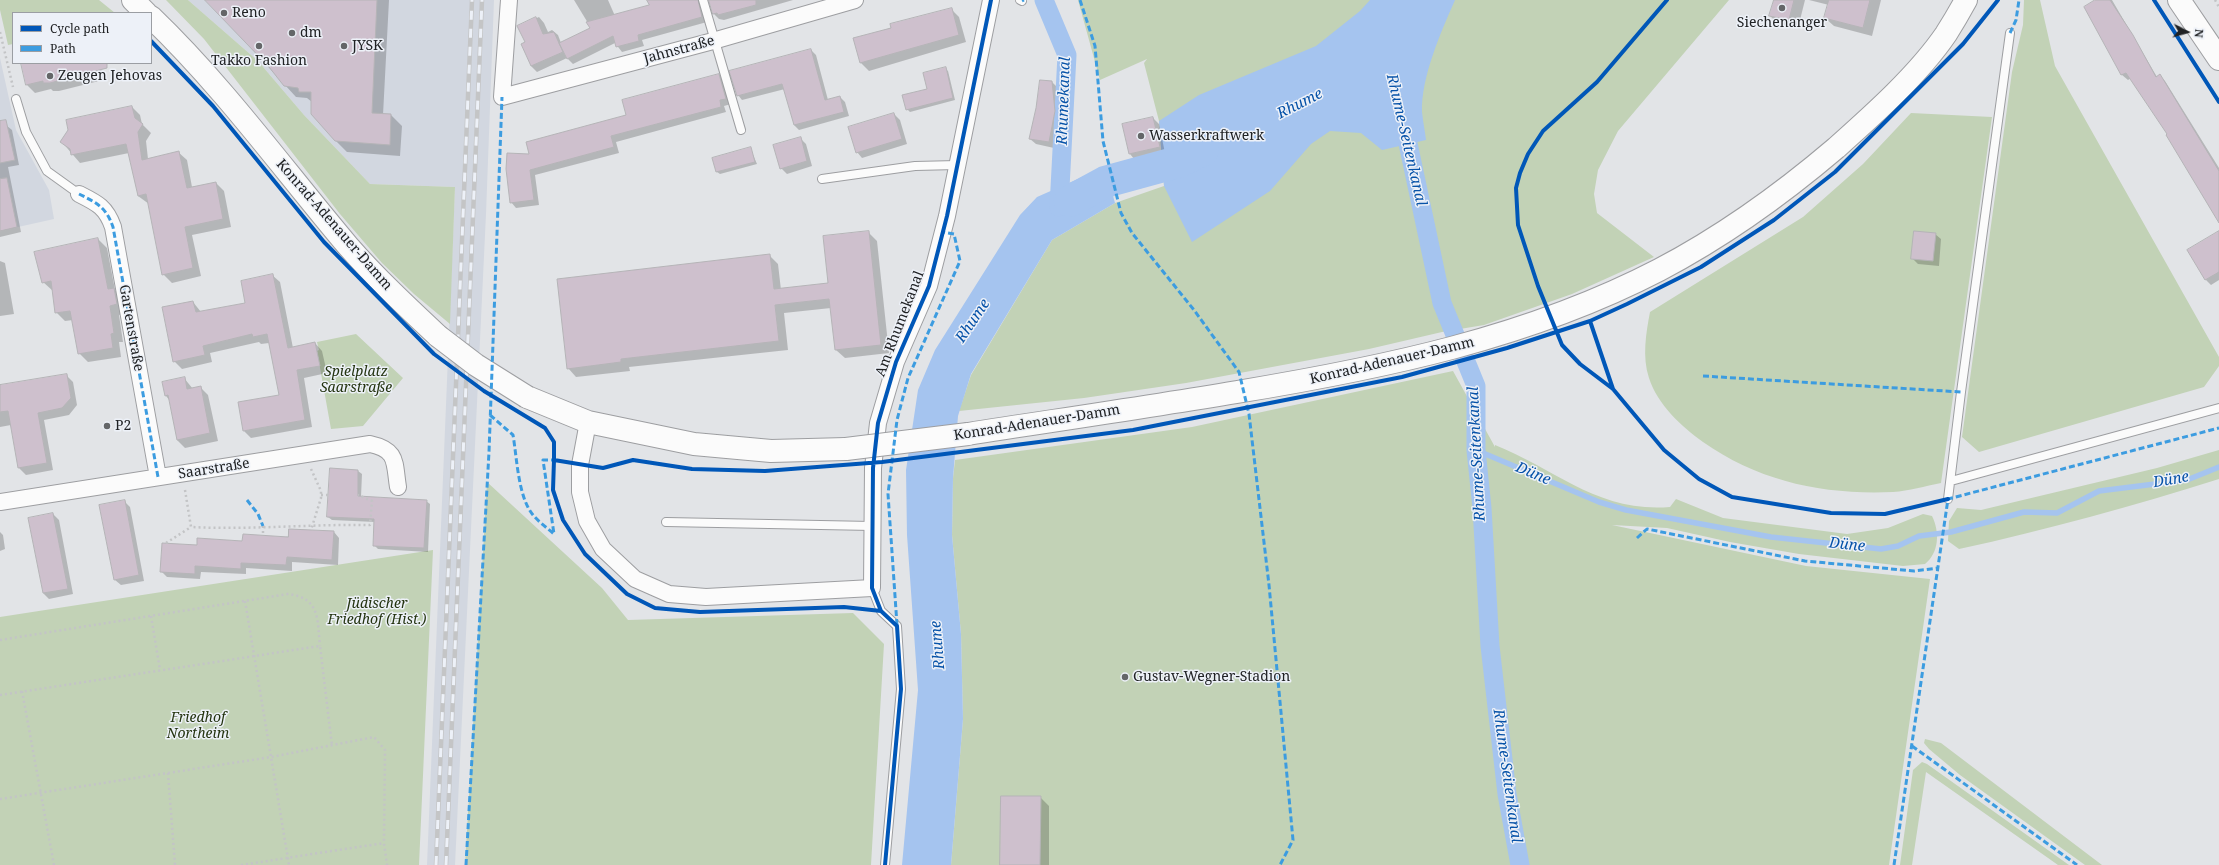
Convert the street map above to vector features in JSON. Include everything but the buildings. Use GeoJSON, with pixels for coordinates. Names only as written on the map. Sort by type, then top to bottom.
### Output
{"type":"FeatureCollection","features":[{"type":"Feature","properties":{"kind":"main road"},"geometry":{"type":"LineString","coordinates":[[133,0],[145,12]]}},
{"type":"Feature","properties":{"kind":"main road","name":"Konrad-Adenauer-Damm"},"geometry":{"type":"LineString","coordinates":[[152,18],[174,39],[349,246],[393,294],[438,336],[476,365],[527,397],[588,422],[694,444],[771,450],[846,449],[968,434],[1344,374],[1407,360],[1510,332],[1634,282],[1667,266],[1756,210],[1809,171],[1862,125],[1908,79],[1946,35],[1966,0]]}},
{"type":"Feature","properties":{"kind":"main road"},"geometry":{"type":"LineString","coordinates":[[2179,0],[2219,59]]}},
{"type":"Feature","properties":{"kind":"street","name":"Jahnstraße"},"geometry":{"type":"LineString","coordinates":[[509,0],[502,97],[713,41],[856,0]]}},
{"type":"Feature","properties":{"kind":"street","name":"Am Rhumekanal"},"geometry":{"type":"LineString","coordinates":[[872,588],[873,468],[878,423],[896,362],[929,286],[943,232],[991,0]]}},
{"type":"Feature","properties":{"kind":"street","name":"Gartenstraße"},"geometry":{"type":"LineString","coordinates":[[79,194],[96,203],[108,214],[113,227],[158,478]]}},
{"type":"Feature","properties":{"kind":"street"},"geometry":{"type":"LineString","coordinates":[[588,422],[580,465],[580,492],[587,520],[602,549],[635,579],[669,594],[706,597],[872,588]]}},
{"type":"Feature","properties":{"kind":"street","name":"Saarstraße"},"geometry":{"type":"LineString","coordinates":[[0,502],[370,444],[385,447],[393,457],[398,487]]}},
{"type":"Feature","properties":{"kind":"lane"},"geometry":{"type":"LineString","coordinates":[[703,0],[713,41],[741,130]]}},
{"type":"Feature","properties":{"kind":"lane"},"geometry":{"type":"LineString","coordinates":[[1948,499],[1961,392],[2010,33]]}},
{"type":"Feature","properties":{"kind":"lane"},"geometry":{"type":"LineString","coordinates":[[16,99],[26,132],[47,171],[79,194]]}},
{"type":"Feature","properties":{"kind":"lane"},"geometry":{"type":"LineString","coordinates":[[822,179],[915,166],[957,165]]}},
{"type":"Feature","properties":{"kind":"lane"},"geometry":{"type":"LineString","coordinates":[[1951,482],[2219,408]]}},
{"type":"Feature","properties":{"kind":"lane"},"geometry":{"type":"LineString","coordinates":[[666,522],[872,526]]}},
{"type":"Feature","properties":{"kind":"lane"},"geometry":{"type":"LineString","coordinates":[[872,588],[881,611],[897,626],[901,689],[885,865]]}},
{"type":"Feature","properties":{"kind":"path"},"geometry":{"type":"LineString","coordinates":[[2215,0],[2219,7]]}},
{"type":"Feature","properties":{"kind":"path"},"geometry":{"type":"LineString","coordinates":[[0,32],[16,99]]}},
{"type":"Feature","properties":{"kind":"path"},"geometry":{"type":"LineString","coordinates":[[304,454],[321,495],[311,530]]}},
{"type":"Feature","properties":{"kind":"path"},"geometry":{"type":"LineString","coordinates":[[182,474],[192,527]]}},
{"type":"Feature","properties":{"kind":"path"},"geometry":{"type":"LineString","coordinates":[[321,495],[328,495]]}},
{"type":"Feature","properties":{"kind":"path"},"geometry":{"type":"LineString","coordinates":[[166,543],[192,527],[312,524],[370,525],[372,502],[358,496]]}},
{"type":"Feature","properties":{"kind":"path"},"geometry":{"type":"LineString","coordinates":[[263,526],[263,536]]}},
{"type":"Feature","properties":{"kind":"path"},"geometry":{"type":"LineString","coordinates":[[0,640],[288,594],[305,598],[316,610],[332,746]]}},
{"type":"Feature","properties":{"kind":"path"},"geometry":{"type":"LineString","coordinates":[[245,601],[289,865]]}},
{"type":"Feature","properties":{"kind":"path"},"geometry":{"type":"LineString","coordinates":[[151,616],[160,670]]}},
{"type":"Feature","properties":{"kind":"path"},"geometry":{"type":"LineString","coordinates":[[0,695],[320,647]]}},
{"type":"Feature","properties":{"kind":"path"},"geometry":{"type":"LineString","coordinates":[[22,691],[42,793],[54,865]]}},
{"type":"Feature","properties":{"kind":"path"},"geometry":{"type":"LineString","coordinates":[[0,800],[271,757],[374,737],[385,750],[384,843],[387,865]]}},
{"type":"Feature","properties":{"kind":"path"},"geometry":{"type":"LineString","coordinates":[[168,773],[175,865]]}},
{"type":"Feature","properties":{"kind":"path"},"geometry":{"type":"LineString","coordinates":[[241,865],[384,843]]}},
{"type":"Feature","properties":{"kind":"shaded area"},"geometry":{"type":"Polygon","coordinates":[[[188,0],[494,0],[486,214],[455,865],[427,865],[455,187],[370,184],[304,115],[258,61],[188,0]]]}},
{"type":"Feature","properties":{"kind":"shaded area"},"geometry":{"type":"Polygon","coordinates":[[[0,58],[16,130],[49,190],[54,219],[0,231],[0,58]]]}},
{"type":"Feature","properties":{"kind":"green space"},"geometry":{"type":"Polygon","coordinates":[[[0,0],[99,0],[114,12],[12,12],[12,44],[8,45],[0,10],[0,0]]]}},
{"type":"Feature","properties":{"kind":"green space"},"geometry":{"type":"Polygon","coordinates":[[[166,0],[188,0],[258,61],[304,115],[370,184],[455,187],[450,324],[414,294],[382,263],[340,214],[204,39],[166,0]]]}},
{"type":"Feature","properties":{"kind":"green space"},"geometry":{"type":"Polygon","coordinates":[[[1078,0],[1729,0],[1618,131],[1598,170],[1594,194],[1597,213],[1654,257],[1572,294],[1484,325],[1442,332],[1369,349],[1186,383],[1084,398],[959,411],[971,375],[1052,240],[1115,203],[1164,186],[1159,121],[1144,63],[1147,59],[1100,80],[1078,0]]]}},
{"type":"Feature","properties":{"kind":"green space"},"geometry":{"type":"Polygon","coordinates":[[[2024,0],[2040,0],[2055,66],[2219,357],[2219,366],[2204,387],[1979,452],[1962,437],[2012,72],[2023,25],[2024,0]]]}},
{"type":"Feature","properties":{"kind":"green space"},"geometry":{"type":"Polygon","coordinates":[[[1911,113],[1992,117],[1941,483],[1911,490],[1893,492],[1842,491],[1818,488],[1770,476],[1725,456],[1703,442],[1679,422],[1664,406],[1653,388],[1647,370],[1645,353],[1650,312],[1803,217],[1863,164],[1911,113]]]}},
{"type":"Feature","properties":{"kind":"green space","name":"Spielplatz Saarstraße"},"geometry":{"type":"Polygon","coordinates":[[[356,334],[403,378],[363,426],[331,429],[317,351],[319,350],[317,342],[356,334]]]}},
{"type":"Feature","properties":{"kind":"green space"},"geometry":{"type":"Polygon","coordinates":[[[1453,371],[1495,447],[1495,445],[1517,455],[1578,487],[1621,503],[1644,507],[1670,507],[1676,499],[1723,518],[1847,534],[1888,528],[1923,514],[1932,516],[1935,522],[1937,535],[1937,542],[1933,554],[1925,564],[1903,566],[1799,554],[1730,542],[1667,528],[1612,525],[1806,566],[1930,579],[1889,865],[951,865],[963,719],[961,634],[952,535],[953,478],[955,460],[1192,427],[1453,371]]]}},
{"type":"Feature","properties":{"kind":"green space"},"geometry":{"type":"Polygon","coordinates":[[[2219,450],[2219,479],[2090,517],[1992,542],[1959,549],[1948,541],[1949,521],[1957,508],[1981,510],[2157,468],[2219,450]]]}},
{"type":"Feature","properties":{"kind":"green space"},"geometry":{"type":"Polygon","coordinates":[[[487,482],[602,588],[628,620],[853,613],[884,644],[871,865],[465,865],[487,482]]]}},
{"type":"Feature","properties":{"kind":"green space","name":"Friedhof Northeim"},"geometry":{"type":"Polygon","coordinates":[[[433,550],[419,865],[0,865],[0,617],[433,550]]]}},
{"type":"Feature","properties":{"kind":"green space"},"geometry":{"type":"Polygon","coordinates":[[[1925,739],[1941,743],[2102,865],[2085,865],[1960,775],[1929,749],[1924,743],[1925,739]]]}},
{"type":"Feature","properties":{"kind":"green space"},"geometry":{"type":"Polygon","coordinates":[[[1922,762],[1927,764],[2069,865],[2058,865],[1926,772],[1912,865],[1900,865],[1913,770],[1922,762]]]}},
{"type":"Feature","properties":{"kind":"water"},"geometry":{"type":"Polygon","coordinates":[[[1370,0],[1455,0],[1433,55],[1425,84],[1422,112],[1426,140],[1382,150],[1361,133],[1330,131],[1311,144],[1270,191],[1192,242],[1164,186],[1159,121],[1199,95],[1316,46],[1360,11],[1370,0]]]}},
{"type":"Feature","properties":{"kind":"water"},"geometry":{"type":"Polygon","coordinates":[[[1105,167],[1115,203],[1052,240],[971,374],[958,416],[953,478],[952,535],[961,634],[963,719],[951,865],[902,865],[918,690],[907,535],[906,470],[918,390],[935,350],[1020,215],[1037,197],[1105,167]]]}},
{"type":"Feature","properties":{"kind":"waterway","name":"Rhumekanal"},"geometry":{"type":"LineString","coordinates":[[1044,0],[1067,55],[1059,207]]}},
{"type":"Feature","properties":{"kind":"waterway","name":"Rhume-Seitenkanal"},"geometry":{"type":"LineString","coordinates":[[1403,120],[1442,303],[1476,386],[1476,450],[1482,508],[1490,646],[1507,794],[1520,865]]}},
{"type":"Feature","properties":{"kind":"waterway","name":"Rhume"},"geometry":{"type":"LineString","coordinates":[[1070,201],[1105,182],[1178,162],[1203,150]]}},
{"type":"Feature","properties":{"kind":"waterway","name":"Düne"},"geometry":{"type":"LineString","coordinates":[[1476,450],[1599,502],[1626,510],[1771,537],[1881,549],[1898,546],[1919,536],[1951,532],[2024,512],[2057,513],[2099,491],[2187,480],[2219,467]]}},
{"type":"Feature","properties":{"kind":"railway"},"geometry":{"type":"LineString","coordinates":[[436,865],[472,0]]}},
{"type":"Feature","properties":{"kind":"railway"},"geometry":{"type":"LineString","coordinates":[[446,865],[482,0]]}},
{"type":"Feature","properties":{"kind":"marked path"},"geometry":{"type":"LineString","coordinates":[[1080,0],[1095,46],[1103,141],[1121,213],[1132,233],[1194,310],[1239,372],[1249,414],[1269,585],[1293,840],[1280,865]]}},
{"type":"Feature","properties":{"kind":"marked path"},"geometry":{"type":"LineString","coordinates":[[2010,33],[2016,20],[2019,0]]}},
{"type":"Feature","properties":{"kind":"marked path"},"geometry":{"type":"LineString","coordinates":[[466,865],[489,452],[502,97]]}},
{"type":"Feature","properties":{"kind":"marked path"},"geometry":{"type":"LineString","coordinates":[[79,194],[100,206],[104,210],[113,227],[158,477]]}},
{"type":"Feature","properties":{"kind":"marked path"},"geometry":{"type":"LineString","coordinates":[[897,625],[888,494],[897,420],[908,378],[960,261],[954,234],[943,232]]}},
{"type":"Feature","properties":{"kind":"marked path"},"geometry":{"type":"LineString","coordinates":[[1703,376],[1961,392]]}},
{"type":"Feature","properties":{"kind":"marked path"},"geometry":{"type":"LineString","coordinates":[[490,415],[513,435],[519,477],[524,498],[533,515],[540,523],[554,534],[543,460],[554,460]]}},
{"type":"Feature","properties":{"kind":"marked path"},"geometry":{"type":"LineString","coordinates":[[1894,865],[1948,499],[2219,428]]}},
{"type":"Feature","properties":{"kind":"marked path"},"geometry":{"type":"LineString","coordinates":[[247,500],[258,514],[263,526]]}},
{"type":"Feature","properties":{"kind":"marked path"},"geometry":{"type":"LineString","coordinates":[[1637,538],[1647,529],[1805,561],[1914,571],[1938,568]]}},
{"type":"Feature","properties":{"kind":"marked path"},"geometry":{"type":"LineString","coordinates":[[1912,746],[2077,865]]}},
{"type":"Feature","properties":{"kind":"cycle path"},"geometry":{"type":"LineString","coordinates":[[885,865],[901,689],[897,626],[881,611],[872,588],[873,468],[878,423],[896,362],[929,286],[947,216],[991,0]]}},
{"type":"Feature","properties":{"kind":"cycle path"},"geometry":{"type":"LineString","coordinates":[[1667,0],[1597,82],[1543,131],[1528,154],[1520,173],[1516,188],[1518,225],[1538,286],[1562,345],[1580,364],[1613,389],[1664,450],[1699,479],[1732,497],[1831,513],[1885,514],[1948,499]]}},
{"type":"Feature","properties":{"kind":"cycle path"},"geometry":{"type":"LineString","coordinates":[[152,42],[213,106],[324,242],[434,354],[484,391],[545,428],[554,442],[554,460],[603,468],[633,460],[692,469],[765,471],[882,462],[1133,430],[1402,377],[1507,348],[1590,321],[1701,267],[1774,220],[1835,172],[1963,44],[1998,0]]}},
{"type":"Feature","properties":{"kind":"cycle path"},"geometry":{"type":"LineString","coordinates":[[2154,0],[2219,102]]}},
{"type":"Feature","properties":{"kind":"cycle path"},"geometry":{"type":"LineString","coordinates":[[1590,321],[1613,389]]}},
{"type":"Feature","properties":{"kind":"cycle path"},"geometry":{"type":"LineString","coordinates":[[554,460],[553,490],[563,520],[585,554],[627,594],[655,608],[700,612],[844,607],[881,611]]}},
{"type":"Feature","properties":{"kind":"place","name":"Siechenanger"},"geometry":{"type":"Point","coordinates":[1782,8]}},
{"type":"Feature","properties":{"kind":"place","name":"Reno"},"geometry":{"type":"Point","coordinates":[224,13]}},
{"type":"Feature","properties":{"kind":"place","name":"dm"},"geometry":{"type":"Point","coordinates":[292,33]}},
{"type":"Feature","properties":{"kind":"place","name":"Takko Fashion"},"geometry":{"type":"Point","coordinates":[259,46]}},
{"type":"Feature","properties":{"kind":"place","name":"JYSK"},"geometry":{"type":"Point","coordinates":[344,46]}},
{"type":"Feature","properties":{"kind":"place","name":"Zeugen Jehovas"},"geometry":{"type":"Point","coordinates":[50,76]}},
{"type":"Feature","properties":{"kind":"place","name":"Wasserkraftwerk"},"geometry":{"type":"Point","coordinates":[1141,136]}},
{"type":"Feature","properties":{"kind":"place","name":"P2"},"geometry":{"type":"Point","coordinates":[107,426]}},
{"type":"Feature","properties":{"kind":"place","name":"Gustav-Wegner-Stadion"},"geometry":{"type":"Point","coordinates":[1125,677]}},
{"type":"Feature","properties":{"kind":"park label","name":"Jüdischer Friedhof (Hist.)"},"geometry":{"type":"Point","coordinates":[377,612]}}]}
